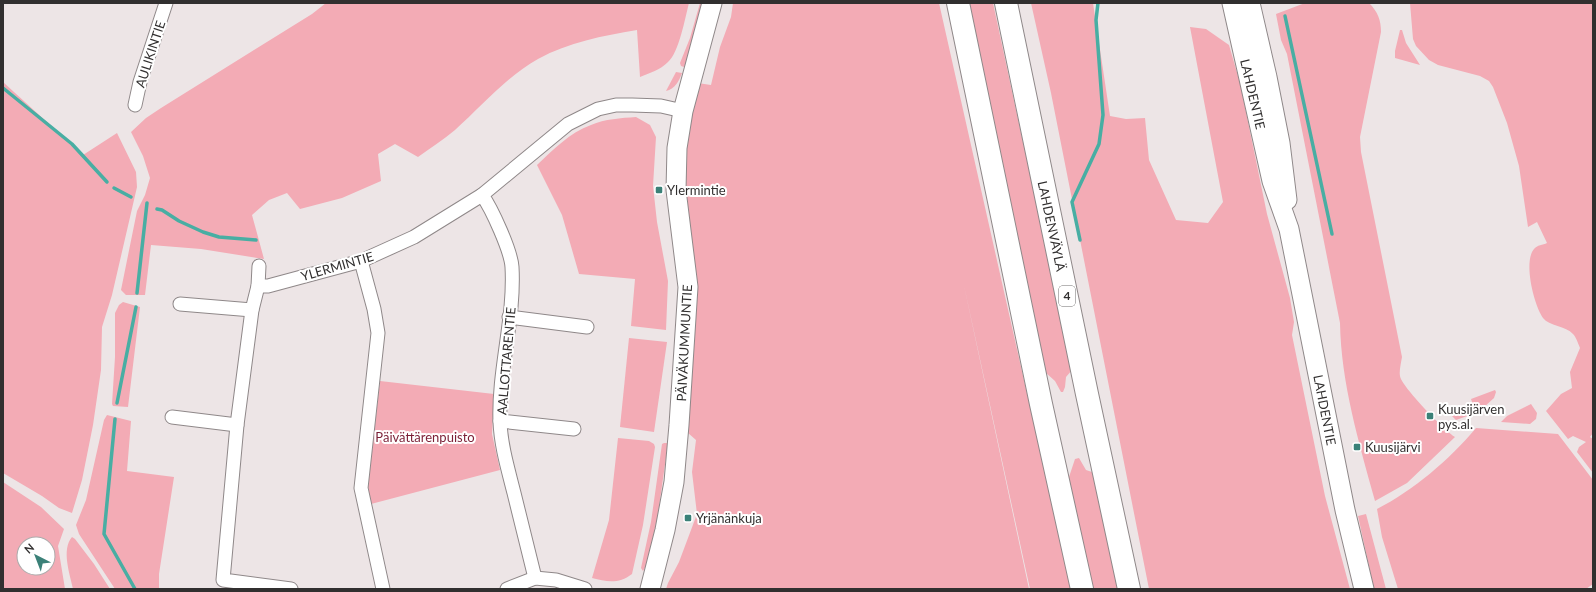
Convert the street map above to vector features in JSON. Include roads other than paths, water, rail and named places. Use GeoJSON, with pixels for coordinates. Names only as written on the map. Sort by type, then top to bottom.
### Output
{"type":"FeatureCollection","features":[{"type":"Feature","properties":{"kind":"highway"},"geometry":{"type":"LineString","coordinates":[[958,3],[1041,404],[1082,589]]}},
{"type":"Feature","properties":{"kind":"highway","name":"LAHDENVÄYLÄ"},"geometry":{"type":"LineString","coordinates":[[1006,3],[1129,589]]}},
{"type":"Feature","properties":{"kind":"main road","name":"PÄIVÄKUMMUNTIE"},"geometry":{"type":"LineString","coordinates":[[650,589],[665,530],[674,482],[688,287],[676,190],[677,148],[683,111],[712,3]]}},
{"type":"Feature","properties":{"kind":"main road","name":"LAHDENTIE"},"geometry":{"type":"LineString","coordinates":[[1232,3],[1272,180],[1289,229]]}},
{"type":"Feature","properties":{"kind":"main road","name":"LAHDENTIE"},"geometry":{"type":"LineString","coordinates":[[1250,3],[1280,143],[1286,185],[1289,229],[1346,510],[1364,589]]}},
{"type":"Feature","properties":{"kind":"street","name":"AULIKINTIE"},"geometry":{"type":"LineString","coordinates":[[135,105],[140,82],[166,3]]}},
{"type":"Feature","properties":{"kind":"street","name":"YLERMINTIE"},"geometry":{"type":"LineString","coordinates":[[258,286],[268,286],[361,261],[414,237],[482,195],[568,124],[598,109],[616,105],[632,104],[661,106],[683,111]]}},
{"type":"Feature","properties":{"kind":"street","name":"AALLOTTARENTIE"},"geometry":{"type":"LineString","coordinates":[[482,195],[489,206],[511,260],[512,298],[502,379],[500,421],[503,450],[535,578]]}},
{"type":"Feature","properties":{"kind":"street"},"geometry":{"type":"LineString","coordinates":[[361,261],[374,309],[378,332],[361,488],[383,589]]}},
{"type":"Feature","properties":{"kind":"street"},"geometry":{"type":"LineString","coordinates":[[259,266],[258,286],[252,310],[237,425],[223,580],[290,589]]}},
{"type":"Feature","properties":{"kind":"street"},"geometry":{"type":"LineString","coordinates":[[180,304],[252,310]]}},
{"type":"Feature","properties":{"kind":"street"},"geometry":{"type":"LineString","coordinates":[[509,317],[587,327]]}},
{"type":"Feature","properties":{"kind":"street"},"geometry":{"type":"LineString","coordinates":[[172,418],[237,425]]}},
{"type":"Feature","properties":{"kind":"street"},"geometry":{"type":"LineString","coordinates":[[500,421],[574,429]]}},
{"type":"Feature","properties":{"kind":"street"},"geometry":{"type":"LineString","coordinates":[[507,589],[535,578],[556,580],[585,589]]}},
{"type":"Feature","properties":{"kind":"waterway"},"geometry":{"type":"LineString","coordinates":[[1080,240],[1072,202],[1099,144],[1103,115],[1096,20],[1098,3]]}},
{"type":"Feature","properties":{"kind":"waterway"},"geometry":{"type":"LineString","coordinates":[[1285,16],[1332,234]]}},
{"type":"Feature","properties":{"kind":"waterway"},"geometry":{"type":"LineString","coordinates":[[3,88],[72,144],[107,182]]}},
{"type":"Feature","properties":{"kind":"waterway"},"geometry":{"type":"LineString","coordinates":[[114,188],[131,197]]}},
{"type":"Feature","properties":{"kind":"waterway"},"geometry":{"type":"LineString","coordinates":[[137,293],[147,203]]}},
{"type":"Feature","properties":{"kind":"waterway"},"geometry":{"type":"LineString","coordinates":[[157,209],[162,210],[179,221],[203,232],[219,237],[256,240]]}},
{"type":"Feature","properties":{"kind":"waterway"},"geometry":{"type":"LineString","coordinates":[[117,403],[136,307]]}},
{"type":"Feature","properties":{"kind":"waterway"},"geometry":{"type":"LineString","coordinates":[[115,419],[104,534],[135,589]]}},
{"type":"Feature","properties":{"kind":"place","name":"Ylermintie"},"geometry":{"type":"Point","coordinates":[659,190]}},
{"type":"Feature","properties":{"kind":"place","name":"Kuusijärven pys.al."},"geometry":{"type":"Point","coordinates":[1430,416]}},
{"type":"Feature","properties":{"kind":"place","name":"Kuusijärvi"},"geometry":{"type":"Point","coordinates":[1357,447]}},
{"type":"Feature","properties":{"kind":"place","name":"Yrjänänkuja"},"geometry":{"type":"Point","coordinates":[688,518]}},
{"type":"Feature","properties":{"kind":"park label","name":"Päivättärenpuisto"},"geometry":{"type":"Point","coordinates":[425,437]}}]}
